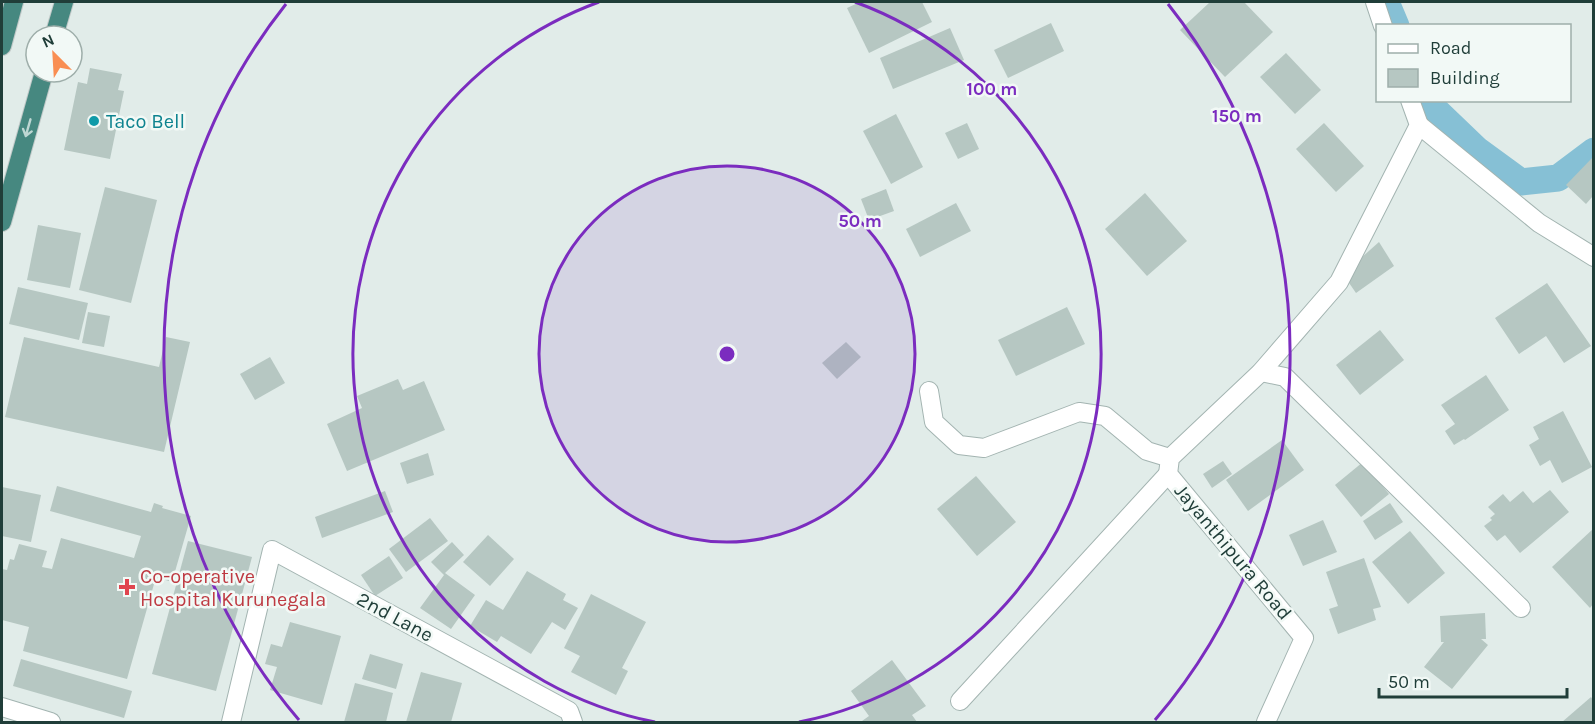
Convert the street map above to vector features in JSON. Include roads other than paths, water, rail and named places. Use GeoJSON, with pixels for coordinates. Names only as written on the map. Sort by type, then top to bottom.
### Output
{"type":"FeatureCollection","features":[{"type":"Feature","properties":{"kind":"highway"},"geometry":{"type":"LineString","coordinates":[[2,46],[14,2]]}},
{"type":"Feature","properties":{"kind":"highway"},"geometry":{"type":"LineString","coordinates":[[57,24],[63,2]]}},
{"type":"Feature","properties":{"kind":"highway"},"geometry":{"type":"LineString","coordinates":[[2,222],[41,84]]}},
{"type":"Feature","properties":{"kind":"street"},"geometry":{"type":"LineString","coordinates":[[1375,2],[1382,24]]}},
{"type":"Feature","properties":{"kind":"street"},"geometry":{"type":"LineString","coordinates":[[1411,102],[1419,125],[1539,223],[1593,257]]}},
{"type":"Feature","properties":{"kind":"street","name":"Jayanthipura Road"},"geometry":{"type":"LineString","coordinates":[[1266,723],[1304,638],[1169,466],[1261,372],[1339,282],[1419,125]]}},
{"type":"Feature","properties":{"kind":"street"},"geometry":{"type":"LineString","coordinates":[[1261,372],[1285,377],[1521,608]]}},
{"type":"Feature","properties":{"kind":"street"},"geometry":{"type":"LineString","coordinates":[[929,391],[934,422],[959,445],[984,448],[1079,412],[1105,416],[1169,466],[960,700]]}},
{"type":"Feature","properties":{"kind":"street","name":"2nd Lane"},"geometry":{"type":"LineString","coordinates":[[231,723],[272,550],[569,711],[573,723]]}},
{"type":"Feature","properties":{"kind":"street"},"geometry":{"type":"LineString","coordinates":[[2,708],[51,723]]}},
{"type":"Feature","properties":{"kind":"waterway"},"geometry":{"type":"LineString","coordinates":[[1386,2],[1395,24]]}},
{"type":"Feature","properties":{"kind":"waterway"},"geometry":{"type":"LineString","coordinates":[[1428,102],[1477,150],[1521,182],[1558,178],[1594,151]]}},
{"type":"Feature","properties":{"kind":"place","name":"Taco Bell"},"geometry":{"type":"Point","coordinates":[94,121]}},
{"type":"Feature","properties":{"kind":"place","name":"Co-operative Hospital Kurunegala"},"geometry":{"type":"Point","coordinates":[127,587]}}]}
